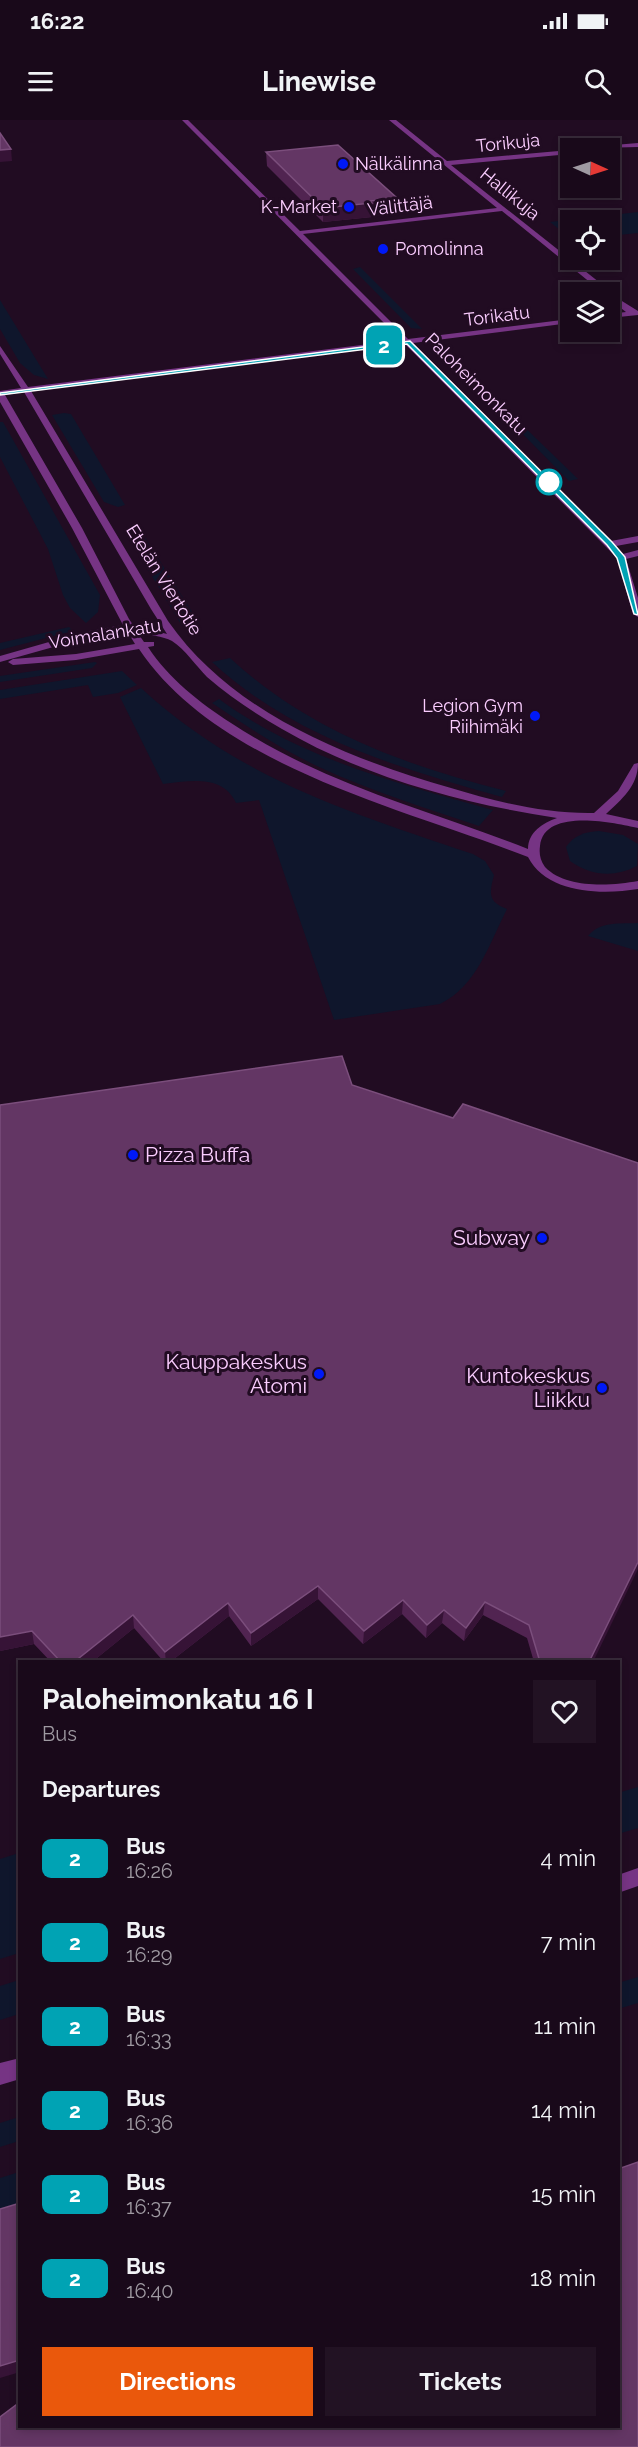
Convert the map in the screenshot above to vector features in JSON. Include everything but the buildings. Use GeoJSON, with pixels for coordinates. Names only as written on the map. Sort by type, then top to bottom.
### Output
{"type":"FeatureCollection","features":[{"type":"Feature","properties":{"kind":"street","name":"Paloheimonkatu"},"geometry":{"type":"LineString","coordinates":[[185,120],[609,543],[621,557],[638,614]]}},
{"type":"Feature","properties":{"kind":"street","name":"Hallikuja"},"geometry":{"type":"LineString","coordinates":[[392,120],[593,282]]}},
{"type":"Feature","properties":{"kind":"street"},"geometry":{"type":"LineString","coordinates":[[620,146],[638,145]]}},
{"type":"Feature","properties":{"kind":"street","name":"Torikuja"},"geometry":{"type":"LineString","coordinates":[[448,164],[560,153]]}},
{"type":"Feature","properties":{"kind":"street","name":"Välittäjä"},"geometry":{"type":"LineString","coordinates":[[298,233],[505,209]]}},
{"type":"Feature","properties":{"kind":"street","name":"Hallikuja"},"geometry":{"type":"LineString","coordinates":[[620,302],[635,313]]}},
{"type":"Feature","properties":{"kind":"street"},"geometry":{"type":"LineString","coordinates":[[620,315],[635,313]]}},
{"type":"Feature","properties":{"kind":"street","name":"Torikatu"},"geometry":{"type":"LineString","coordinates":[[0,393],[560,322]]}},
{"type":"Feature","properties":{"kind":"street","name":"Etelän Viertotie"},"geometry":{"type":"LineString","coordinates":[[0,348],[176,639],[216,680],[242,700],[326,746],[433,786],[508,806],[573,818]]}},
{"type":"Feature","properties":{"kind":"street"},"geometry":{"type":"LineString","coordinates":[[0,393],[130,627],[159,668],[180,690],[204,709],[273,752],[323,778],[535,856]]}},
{"type":"Feature","properties":{"kind":"street"},"geometry":{"type":"LineString","coordinates":[[609,543],[638,538]]}},
{"type":"Feature","properties":{"kind":"street"},"geometry":{"type":"LineString","coordinates":[[621,557],[638,554]]}},
{"type":"Feature","properties":{"kind":"street","name":"Voimalankatu"},"geometry":{"type":"LineString","coordinates":[[0,661],[87,634],[130,627],[176,639]]}},
{"type":"Feature","properties":{"kind":"street","name":"Voimalankatu"},"geometry":{"type":"LineString","coordinates":[[0,661],[76,657],[176,639]]}},
{"type":"Feature","properties":{"kind":"street"},"geometry":{"type":"LineString","coordinates":[[598,816],[622,793],[638,765]]}},
{"type":"Feature","properties":{"kind":"street"},"geometry":{"type":"LineString","coordinates":[[634,888],[602,890],[570,884],[545,870],[535,856],[534,842],[538,835],[552,824],[573,818],[598,816],[638,825]]}},
{"type":"Feature","properties":{"kind":"street"},"geometry":{"type":"LineString","coordinates":[[620,1883],[638,1877]]}},
{"type":"Feature","properties":{"kind":"street"},"geometry":{"type":"LineString","coordinates":[[0,2074],[18,2069]]}},
{"type":"Feature","properties":{"kind":"shaded area"},"geometry":{"type":"Polygon","coordinates":[[[638,212],[638,233],[620,235],[620,214],[638,212]]]}},
{"type":"Feature","properties":{"kind":"shaded area"},"geometry":{"type":"Polygon","coordinates":[[[560,221],[560,230],[550,222],[560,221]]]}},
{"type":"Feature","properties":{"kind":"shaded area"},"geometry":{"type":"Polygon","coordinates":[[[360,267],[422,329],[411,328],[353,269],[360,267]]]}},
{"type":"Feature","properties":{"kind":"shaded area"},"geometry":{"type":"Polygon","coordinates":[[[0,300],[48,379],[34,375],[20,363],[0,329],[0,300]]]}},
{"type":"Feature","properties":{"kind":"shaded area"},"geometry":{"type":"Polygon","coordinates":[[[446,351],[505,407],[496,408],[451,364],[432,352],[446,351]]]}},
{"type":"Feature","properties":{"kind":"shaded area"},"geometry":{"type":"Polygon","coordinates":[[[71,414],[125,505],[118,507],[104,502],[52,415],[71,414]]]}},
{"type":"Feature","properties":{"kind":"shaded area"},"geometry":{"type":"Polygon","coordinates":[[[503,414],[511,414],[578,479],[569,481],[503,414]]]}},
{"type":"Feature","properties":{"kind":"shaded area"},"geometry":{"type":"Polygon","coordinates":[[[0,422],[3,422],[100,595],[98,612],[86,623],[70,608],[63,595],[48,549],[0,457],[0,422]]]}},
{"type":"Feature","properties":{"kind":"shaded area"},"geometry":{"type":"Polygon","coordinates":[[[135,531],[141,531],[199,623],[182,626],[130,540],[130,535],[135,531]]]}},
{"type":"Feature","properties":{"kind":"shaded area"},"geometry":{"type":"Polygon","coordinates":[[[69,627],[73,631],[0,650],[0,643],[69,627]]]}},
{"type":"Feature","properties":{"kind":"shaded area"},"geometry":{"type":"Polygon","coordinates":[[[230,658],[260,684],[292,706],[359,742],[431,770],[506,791],[502,797],[424,774],[348,747],[312,730],[277,711],[243,688],[212,662],[230,658]]]}},
{"type":"Feature","properties":{"kind":"shaded area"},"geometry":{"type":"Polygon","coordinates":[[[97,663],[92,668],[0,682],[0,676],[97,663]]]}},
{"type":"Feature","properties":{"kind":"shaded area"},"geometry":{"type":"Polygon","coordinates":[[[122,671],[137,685],[118,693],[93,697],[88,685],[0,699],[0,690],[122,671]]]}},
{"type":"Feature","properties":{"kind":"shaded area"},"geometry":{"type":"Polygon","coordinates":[[[141,688],[179,720],[217,746],[257,769],[340,807],[473,854],[485,861],[494,875],[491,897],[507,909],[481,963],[464,986],[440,1004],[334,1020],[259,800],[236,803],[223,787],[204,781],[163,784],[120,697],[141,688]]]}},
{"type":"Feature","properties":{"kind":"shaded area"},"geometry":{"type":"Polygon","coordinates":[[[219,699],[250,720],[316,753],[386,779],[493,810],[479,826],[358,784],[305,760],[264,737],[212,703],[219,699]]]}},
{"type":"Feature","properties":{"kind":"shaded area"},"geometry":{"type":"Polygon","coordinates":[[[599,831],[623,835],[638,844],[637,866],[620,872],[603,874],[586,870],[570,861],[566,847],[569,843],[580,835],[599,831]]]}},
{"type":"Feature","properties":{"kind":"shaded area"},"geometry":{"type":"Polygon","coordinates":[[[638,923],[638,951],[588,936],[604,926],[638,923]]]}},
{"type":"Feature","properties":{"kind":"shaded area"},"geometry":{"type":"Polygon","coordinates":[[[638,1787],[638,1828],[620,1833],[620,1792],[638,1787]]]}},
{"type":"Feature","properties":{"kind":"shaded area"},"geometry":{"type":"Polygon","coordinates":[[[18,1853],[18,1953],[0,1959],[0,1859],[18,1853]]]}},
{"type":"Feature","properties":{"kind":"shaded area"},"geometry":{"type":"Polygon","coordinates":[[[638,1977],[638,2003],[620,2008],[620,1982],[638,1977]]]}},
{"type":"Feature","properties":{"kind":"shaded area"},"geometry":{"type":"Polygon","coordinates":[[[18,1980],[18,2014],[0,2020],[0,1986],[18,1980]]]}},
{"type":"Feature","properties":{"kind":"shaded area"},"geometry":{"type":"Polygon","coordinates":[[[18,2117],[18,2141],[0,2147],[0,2123],[18,2117]]]}},
{"type":"Feature","properties":{"kind":"shaded area"},"geometry":{"type":"Polygon","coordinates":[[[18,2172],[18,2218],[0,2224],[0,2178],[18,2172]]]}},
{"type":"Feature","properties":{"kind":"bus line","name":"2"},"geometry":{"type":"LineString","coordinates":[[0,393],[408,342],[621,557],[638,614]]}},
{"type":"Feature","properties":{"kind":"place","name":"Nälkälinna"},"geometry":{"type":"Point","coordinates":[343,164]}},
{"type":"Feature","properties":{"kind":"place","name":"K-Market"},"geometry":{"type":"Point","coordinates":[349,207]}},
{"type":"Feature","properties":{"kind":"place","name":"Pomolinna"},"geometry":{"type":"Point","coordinates":[383,249]}},
{"type":"Feature","properties":{"kind":"place","name":"Legion Gym Riihimäki"},"geometry":{"type":"Point","coordinates":[535,716]}},
{"type":"Feature","properties":{"kind":"place","name":"Pizza Buffa"},"geometry":{"type":"Point","coordinates":[133,1155]}},
{"type":"Feature","properties":{"kind":"place","name":"Subway"},"geometry":{"type":"Point","coordinates":[542,1238]}},
{"type":"Feature","properties":{"kind":"place","name":"Kauppakeskus Atomi"},"geometry":{"type":"Point","coordinates":[319,1374]}},
{"type":"Feature","properties":{"kind":"place","name":"Kuntokeskus Liikku"},"geometry":{"type":"Point","coordinates":[602,1388]}}]}
